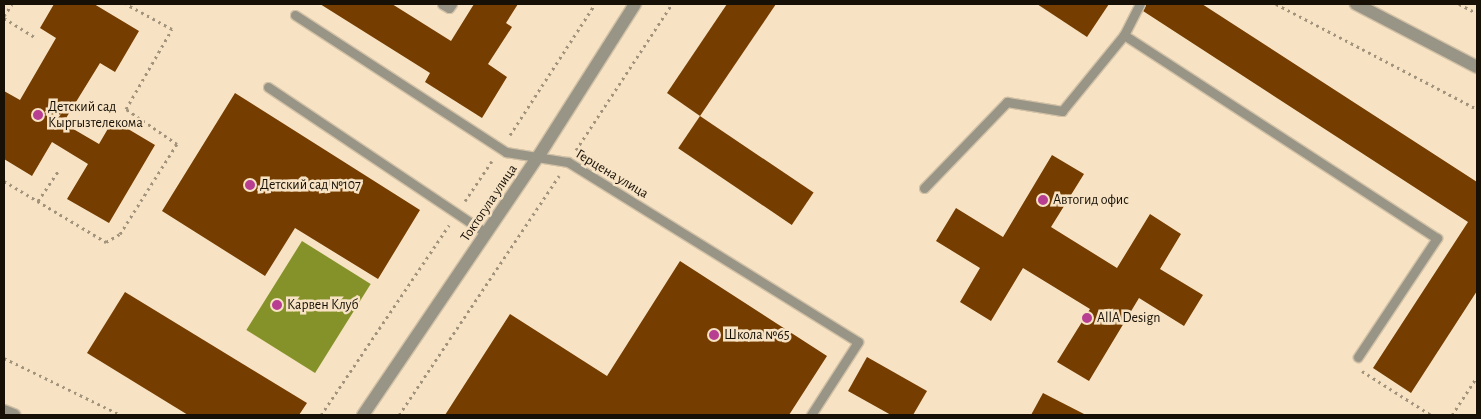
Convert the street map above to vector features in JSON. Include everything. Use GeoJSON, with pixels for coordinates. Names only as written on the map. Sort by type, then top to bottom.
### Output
{"type":"FeatureCollection","features":[{"type":"Feature","properties":{"kind":"street","name":"Токтогула улица"},"geometry":{"type":"LineString","coordinates":[[363,415],[538,157],[636,4]]}},
{"type":"Feature","properties":{"kind":"street"},"geometry":{"type":"LineString","coordinates":[[1356,4],[1477,67]]}},
{"type":"Feature","properties":{"kind":"street"},"geometry":{"type":"LineString","coordinates":[[4,411],[14,415]]}},
{"type":"Feature","properties":{"kind":"lane"},"geometry":{"type":"LineString","coordinates":[[442,4],[449,8],[452,4]]}},
{"type":"Feature","properties":{"kind":"lane"},"geometry":{"type":"LineString","coordinates":[[924,188],[1007,102],[1062,111],[1124,35],[1140,4]]}},
{"type":"Feature","properties":{"kind":"lane","name":"Герцена улица"},"geometry":{"type":"LineString","coordinates":[[295,15],[506,152],[568,162],[858,342],[811,415]]}},
{"type":"Feature","properties":{"kind":"lane"},"geometry":{"type":"LineString","coordinates":[[1124,35],[1437,238],[1358,357]]}},
{"type":"Feature","properties":{"kind":"lane"},"geometry":{"type":"LineString","coordinates":[[268,87],[486,233]]}},
{"type":"Feature","properties":{"kind":"path"},"geometry":{"type":"LineString","coordinates":[[12,4],[4,17],[34,37]]}},
{"type":"Feature","properties":{"kind":"path"},"geometry":{"type":"LineString","coordinates":[[4,181],[106,242],[120,234],[177,144],[126,109],[172,29],[126,4]]}},
{"type":"Feature","properties":{"kind":"path"},"geometry":{"type":"LineString","coordinates":[[399,415],[672,4]]}},
{"type":"Feature","properties":{"kind":"path"},"geometry":{"type":"LineString","coordinates":[[1276,4],[1477,109]]}},
{"type":"Feature","properties":{"kind":"path"},"geometry":{"type":"LineString","coordinates":[[1459,4],[1477,13]]}},
{"type":"Feature","properties":{"kind":"path"},"geometry":{"type":"LineString","coordinates":[[38,201],[59,170]]}},
{"type":"Feature","properties":{"kind":"path"},"geometry":{"type":"LineString","coordinates":[[1358,357],[1363,372],[1431,415]]}},
{"type":"Feature","properties":{"kind":"path"},"geometry":{"type":"LineString","coordinates":[[4,358],[120,415]]}},
{"type":"Feature","properties":{"kind":"path"},"geometry":{"type":"LineString","coordinates":[[1452,415],[1477,377]]}},
{"type":"Feature","properties":{"kind":"shaded area"},"geometry":{"type":"Polygon","coordinates":[[[302,241],[371,284],[315,373],[246,330],[302,241]]]}},
{"type":"Feature","properties":{"kind":"building","name":"Детский сад Кыргызтелекома"},"geometry":{"type":"Polygon","coordinates":[[[54,4],[94,4],[139,31],[115,72],[100,63],[63,123],[99,144],[113,120],[155,145],[109,223],[67,199],[88,164],[52,142],[32,176],[4,159],[4,91],[20,100],[56,38],[40,28],[54,4]]]}},
{"type":"Feature","properties":{"kind":"building"},"geometry":{"type":"Polygon","coordinates":[[[320,4],[392,4],[451,41],[474,4],[518,4],[506,23],[512,27],[488,64],[507,77],[482,118],[425,82],[430,73],[320,4]]]}},
{"type":"Feature","properties":{"kind":"building"},"geometry":{"type":"Polygon","coordinates":[[[727,4],[776,4],[700,116],[667,93],[727,4]]]}},
{"type":"Feature","properties":{"kind":"building"},"geometry":{"type":"Polygon","coordinates":[[[1037,4],[1109,4],[1087,37],[1037,4]]]}},
{"type":"Feature","properties":{"kind":"building"},"geometry":{"type":"Polygon","coordinates":[[[1146,4],[1202,4],[1477,182],[1477,291],[1411,393],[1373,368],[1468,222],[1143,11],[1146,4]]]}},
{"type":"Feature","properties":{"kind":"building","name":"Детский сад №107"},"geometry":{"type":"Polygon","coordinates":[[[235,93],[420,210],[378,279],[295,228],[265,276],[162,211],[235,93]]]}},
{"type":"Feature","properties":{"kind":"building"},"geometry":{"type":"Polygon","coordinates":[[[700,116],[814,193],[792,225],[678,148],[700,116]]]}},
{"type":"Feature","properties":{"kind":"building"},"geometry":{"type":"Polygon","coordinates":[[[1052,155],[1084,174],[1051,227],[1117,268],[1150,214],[1181,234],[1160,269],[1203,295],[1184,326],[1139,298],[1089,381],[1057,362],[1090,309],[1023,268],[991,321],[960,302],[980,268],[936,241],[956,208],[1003,237],[1052,155]]]}},
{"type":"Feature","properties":{"kind":"building","name":"Школа №65"},"geometry":{"type":"Polygon","coordinates":[[[680,261],[827,356],[789,415],[445,415],[510,314],[607,376],[680,261]]]}},
{"type":"Feature","properties":{"kind":"building"},"geometry":{"type":"Polygon","coordinates":[[[125,292],[307,403],[299,415],[188,415],[87,353],[125,292]]]}},
{"type":"Feature","properties":{"kind":"building"},"geometry":{"type":"Polygon","coordinates":[[[867,357],[927,391],[913,415],[891,415],[848,391],[867,357]]]}},
{"type":"Feature","properties":{"kind":"building"},"geometry":{"type":"Polygon","coordinates":[[[1043,393],[1086,415],[1031,415],[1043,393]]]}},
{"type":"Feature","properties":{"kind":"place","name":"Детский сад Кыргызтелекома"},"geometry":{"type":"Point","coordinates":[38,115]}},
{"type":"Feature","properties":{"kind":"place","name":"Детский сад №107"},"geometry":{"type":"Point","coordinates":[250,185]}},
{"type":"Feature","properties":{"kind":"place","name":"Автогид офис"},"geometry":{"type":"Point","coordinates":[1043,200]}},
{"type":"Feature","properties":{"kind":"place","name":"Карвен Клуб"},"geometry":{"type":"Point","coordinates":[277,305]}},
{"type":"Feature","properties":{"kind":"place","name":"AllA Design"},"geometry":{"type":"Point","coordinates":[1087,318]}},
{"type":"Feature","properties":{"kind":"place","name":"Школа №65"},"geometry":{"type":"Point","coordinates":[714,335]}}]}
